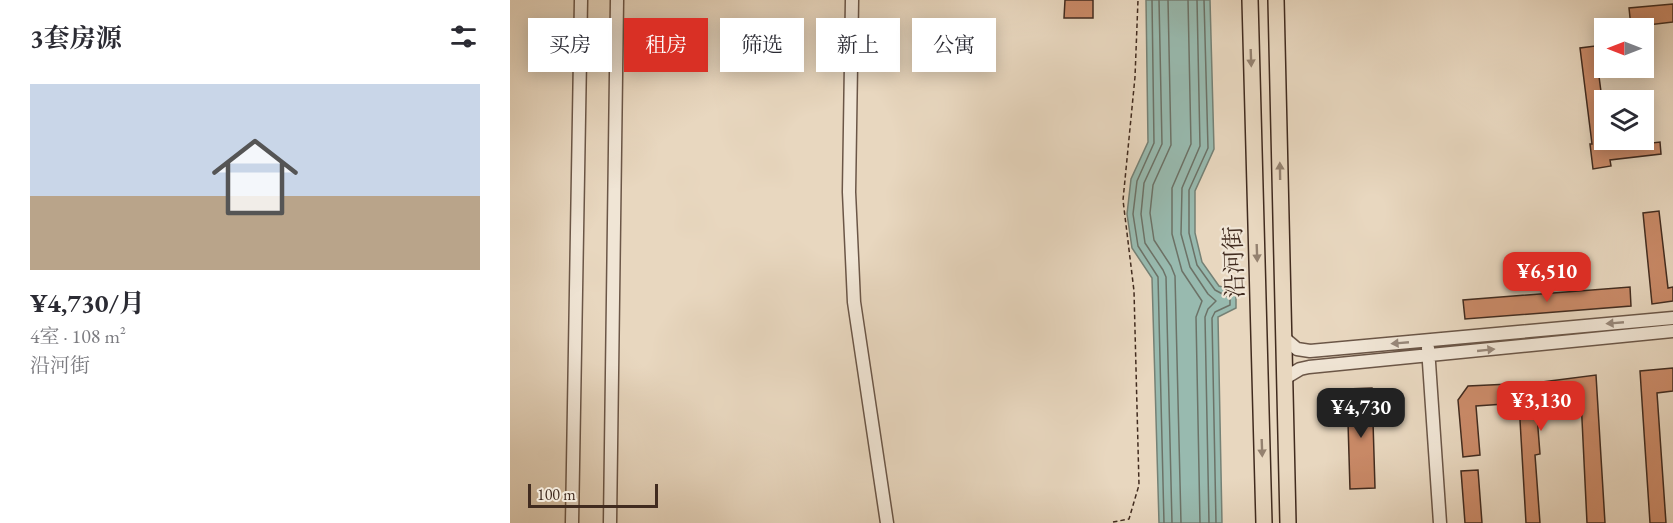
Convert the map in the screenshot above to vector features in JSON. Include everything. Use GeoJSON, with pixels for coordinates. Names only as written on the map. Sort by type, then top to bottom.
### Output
{"type":"FeatureCollection","features":[{"type":"Feature","properties":{"kind":"main road","name":"沿河街"},"geometry":{"type":"LineString","coordinates":[[1250,0],[1264,523]]}},
{"type":"Feature","properties":{"kind":"main road","name":"沿河街"},"geometry":{"type":"LineString","coordinates":[[1276,0],[1288,523]]}},
{"type":"Feature","properties":{"kind":"street"},"geometry":{"type":"LineString","coordinates":[[572,523],[581,0]]}},
{"type":"Feature","properties":{"kind":"street"},"geometry":{"type":"LineString","coordinates":[[610,523],[617,0]]}},
{"type":"Feature","properties":{"kind":"street"},"geometry":{"type":"LineString","coordinates":[[852,0],[849,192],[854,302],[887,523]]}},
{"type":"Feature","properties":{"kind":"street"},"geometry":{"type":"LineString","coordinates":[[1284,338],[1297,349],[1310,351],[1673,318]]}},
{"type":"Feature","properties":{"kind":"street"},"geometry":{"type":"LineString","coordinates":[[1285,378],[1300,369],[1309,367],[1673,331]]}},
{"type":"Feature","properties":{"kind":"street"},"geometry":{"type":"LineString","coordinates":[[1427,340],[1440,523]]}},
{"type":"Feature","properties":{"kind":"path"},"geometry":{"type":"LineString","coordinates":[[1113,522],[1129,519],[1139,485],[1134,291],[1123,200],[1135,77],[1138,0]]}},
{"type":"Feature","properties":{"kind":"water"},"geometry":{"type":"Polygon","coordinates":[[[1146,0],[1210,0],[1214,149],[1195,191],[1195,233],[1202,262],[1219,286],[1236,291],[1236,308],[1218,317],[1222,523],[1159,523],[1152,278],[1132,248],[1127,214],[1131,179],[1148,142],[1146,0]]]}},
{"type":"Feature","properties":{"kind":"building"},"geometry":{"type":"Polygon","coordinates":[[[1065,0],[1093,0],[1093,18],[1064,18],[1065,0]]]}},
{"type":"Feature","properties":{"kind":"building"},"geometry":{"type":"Polygon","coordinates":[[[1673,4],[1673,22],[1654,24],[1654,18],[1630,18],[1629,8],[1673,4]]]}},
{"type":"Feature","properties":{"kind":"building"},"geometry":{"type":"Polygon","coordinates":[[[1594,46],[1594,78],[1599,78],[1601,90],[1594,90],[1594,150],[1654,150],[1654,143],[1660,142],[1661,154],[1610,160],[1611,166],[1593,169],[1580,48],[1594,46]]]}},
{"type":"Feature","properties":{"kind":"building"},"geometry":{"type":"Polygon","coordinates":[[[1659,211],[1668,288],[1673,287],[1673,301],[1652,304],[1643,213],[1659,211]]]}},
{"type":"Feature","properties":{"kind":"building"},"geometry":{"type":"Polygon","coordinates":[[[1630,287],[1631,306],[1465,319],[1463,300],[1630,287]]]}},
{"type":"Feature","properties":{"kind":"building"},"geometry":{"type":"Polygon","coordinates":[[[1673,368],[1673,391],[1657,393],[1666,523],[1650,523],[1640,371],[1673,368]]]}},
{"type":"Feature","properties":{"kind":"building"},"geometry":{"type":"Polygon","coordinates":[[[1596,375],[1605,523],[1587,523],[1581,399],[1536,403],[1540,454],[1535,455],[1540,523],[1526,523],[1519,403],[1476,406],[1480,455],[1463,457],[1458,400],[1468,386],[1534,383],[1596,375]]]}},
{"type":"Feature","properties":{"kind":"building"},"geometry":{"type":"Polygon","coordinates":[[[1372,388],[1375,488],[1350,489],[1347,389],[1372,388]]]}},
{"type":"Feature","properties":{"kind":"building"},"geometry":{"type":"Polygon","coordinates":[[[1478,470],[1482,523],[1465,523],[1461,471],[1478,470]]]}}]}
